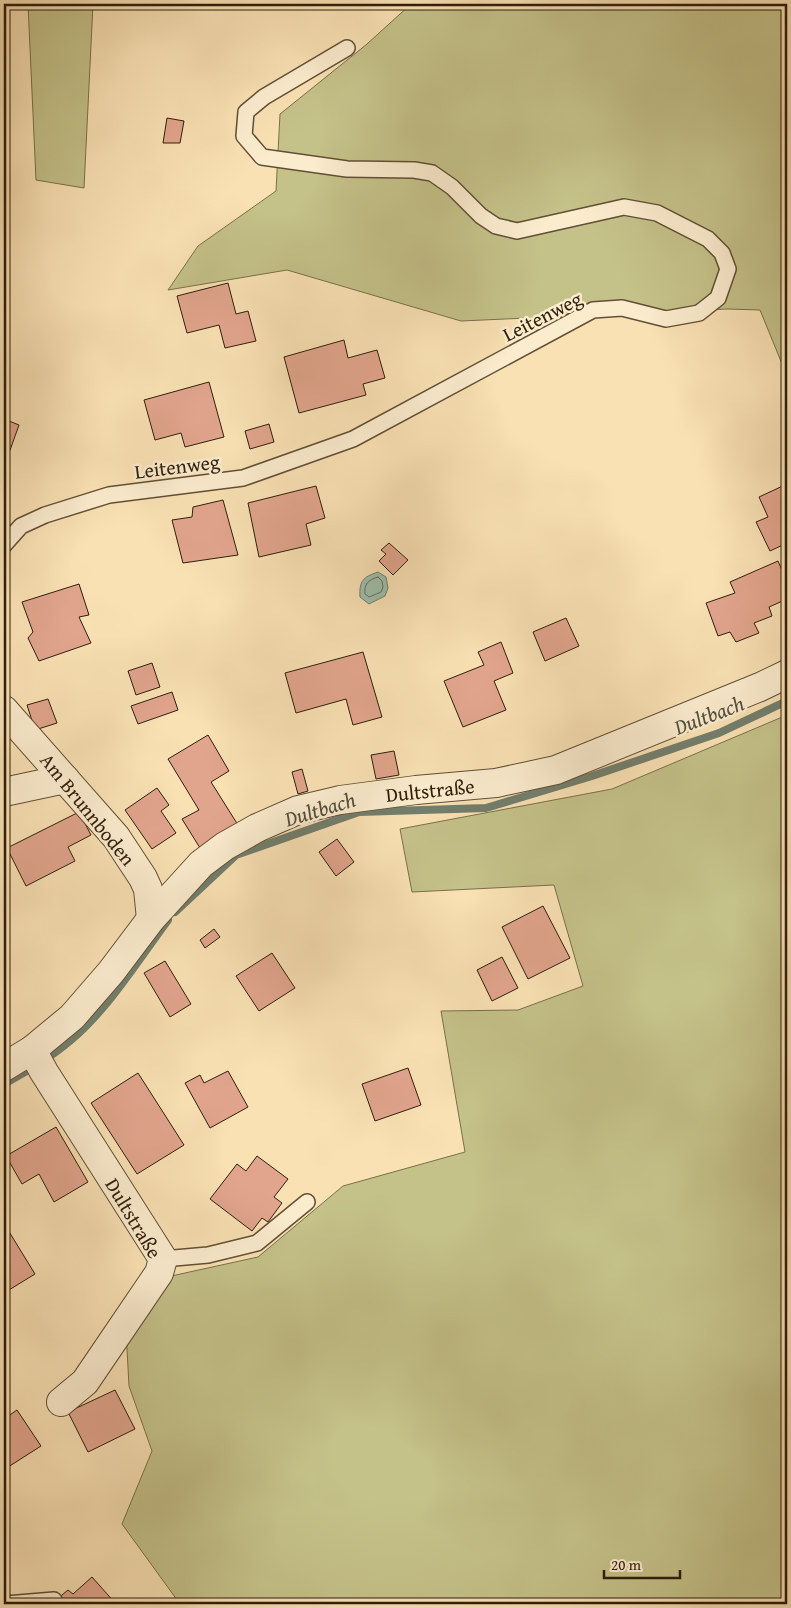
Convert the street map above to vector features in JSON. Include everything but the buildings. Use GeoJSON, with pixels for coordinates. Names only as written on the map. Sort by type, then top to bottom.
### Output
{"type":"FeatureCollection","features":[{"type":"Feature","properties":{"kind":"street","name":"Dultstraße"},"geometry":{"type":"LineString","coordinates":[[4,1067],[37,1060],[111,972],[151,919],[200,864],[225,846],[280,816],[340,800],[370,795],[496,783],[556,770],[760,687],[787,674]]}},
{"type":"Feature","properties":{"kind":"street","name":"Am Brunnboden"},"geometry":{"type":"LineString","coordinates":[[4,710],[116,837],[143,878],[148,889],[151,919]]}},
{"type":"Feature","properties":{"kind":"street"},"geometry":{"type":"LineString","coordinates":[[4,792],[65,779]]}},
{"type":"Feature","properties":{"kind":"street","name":"Dultstraße"},"geometry":{"type":"LineString","coordinates":[[37,1060],[163,1259],[159,1273],[85,1382],[61,1402]]}},
{"type":"Feature","properties":{"kind":"lane","name":"Leitenweg"},"geometry":{"type":"LineString","coordinates":[[4,545],[21,526],[45,514],[109,495],[243,478],[353,439],[593,310],[622,308],[666,320],[699,313],[718,298],[728,270],[722,253],[708,239],[657,213],[624,206],[517,231],[496,226],[481,216],[452,187],[432,173],[414,170],[347,169],[262,157],[244,136],[246,112],[264,97],[347,48]]}},
{"type":"Feature","properties":{"kind":"lane"},"geometry":{"type":"LineString","coordinates":[[163,1259],[208,1255],[257,1243],[307,1202]]}},
{"type":"Feature","properties":{"kind":"lane"},"geometry":{"type":"LineString","coordinates":[[6,1604],[54,1600]]}},
{"type":"Feature","properties":{"kind":"shaded area"},"geometry":{"type":"Polygon","coordinates":[[[28,4],[93,4],[84,188],[36,180],[28,4]]]}},
{"type":"Feature","properties":{"kind":"shaded area"},"geometry":{"type":"Polygon","coordinates":[[[411,4],[784,4],[787,11],[787,376],[760,310],[727,309],[461,321],[287,270],[168,290],[198,246],[276,191],[280,114],[367,44],[411,4]]]}},
{"type":"Feature","properties":{"kind":"shaded area"},"geometry":{"type":"Polygon","coordinates":[[[787,715],[787,1604],[180,1604],[122,1524],[152,1451],[129,1386],[126,1331],[162,1278],[258,1257],[343,1186],[465,1152],[441,1011],[518,1010],[583,986],[554,885],[412,892],[400,829],[612,789],[787,715]]]}},
{"type":"Feature","properties":{"kind":"water"},"geometry":{"type":"Polygon","coordinates":[[[378,572],[386,577],[388,588],[385,596],[369,604],[360,597],[361,583],[365,578],[378,572]]]}},
{"type":"Feature","properties":{"kind":"waterway","name":"Dultbach"},"geometry":{"type":"LineString","coordinates":[[175,912],[236,855],[359,812],[486,808],[592,776],[719,733],[787,701]]}},
{"type":"Feature","properties":{"kind":"waterway","name":"Dultbach"},"geometry":{"type":"LineString","coordinates":[[4,1084],[55,1053],[85,1028],[123,983],[168,920]]}}]}
